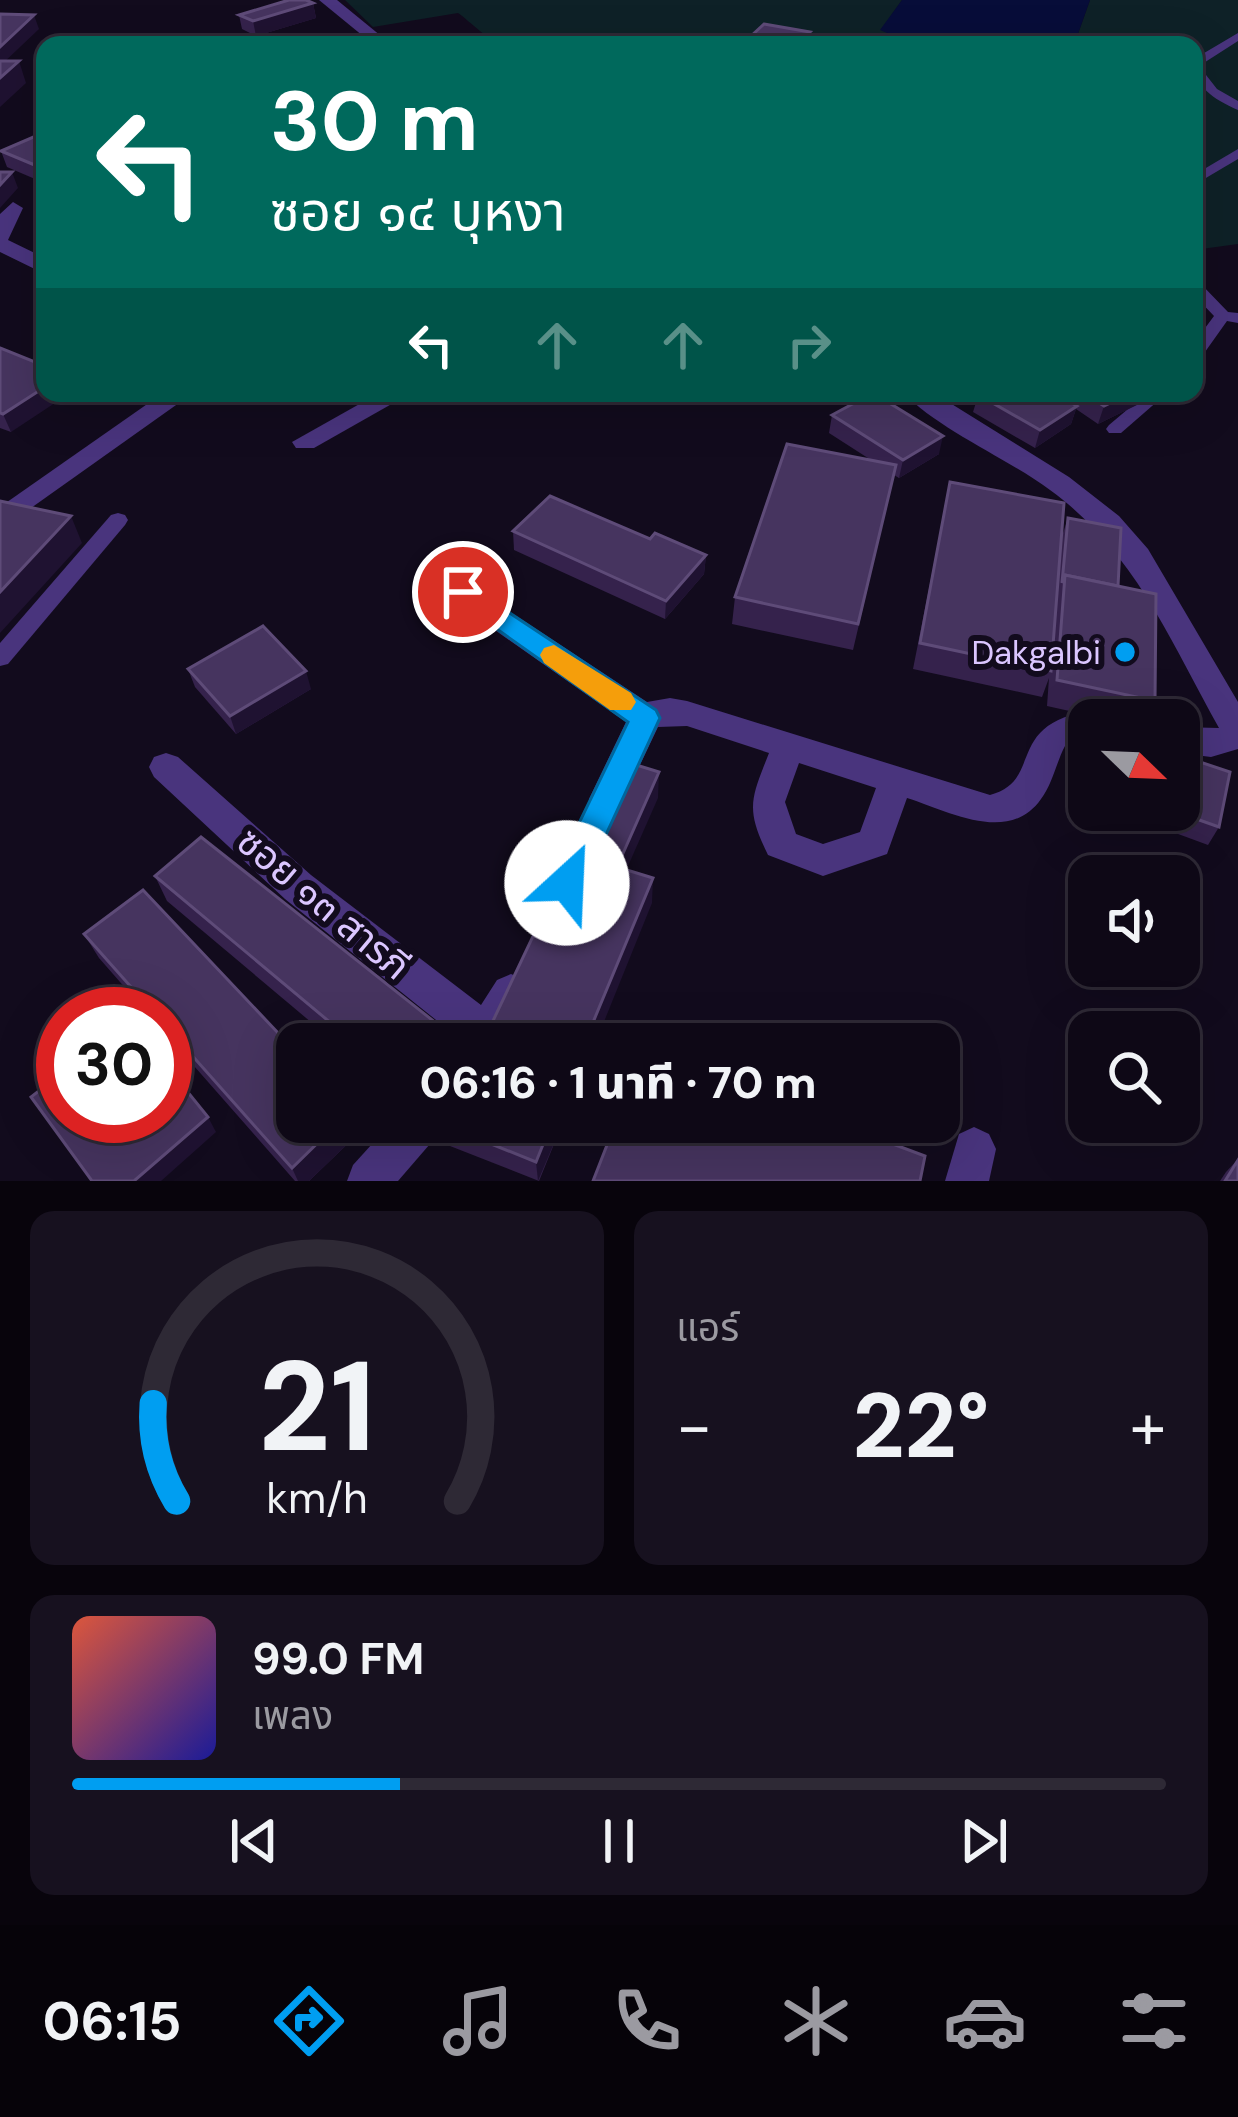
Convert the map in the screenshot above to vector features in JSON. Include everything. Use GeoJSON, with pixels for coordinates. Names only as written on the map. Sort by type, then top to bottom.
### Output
{"type":"FeatureCollection","features":[{"type":"Feature","properties":{"kind":"street"},"geometry":{"type":"LineString","coordinates":[[327,0],[373,36]]}},
{"type":"Feature","properties":{"kind":"street"},"geometry":{"type":"LineString","coordinates":[[13,208],[0,240],[36,262]]}},
{"type":"Feature","properties":{"kind":"street"},"geometry":{"type":"LineString","coordinates":[[0,521],[167,402]]}},
{"type":"Feature","properties":{"kind":"street"},"geometry":{"type":"LineString","coordinates":[[305,442],[381,402]]}},
{"type":"Feature","properties":{"kind":"street"},"geometry":{"type":"LineString","coordinates":[[931,402],[1059,483],[1109,523],[1138,556],[1238,734],[1211,745],[1200,743]]}},
{"type":"Feature","properties":{"kind":"street"},"geometry":{"type":"LineString","coordinates":[[463,592],[645,718]]}},
{"type":"Feature","properties":{"kind":"street"},"geometry":{"type":"LineString","coordinates":[[586,842],[645,718],[654,711],[672,710],[990,810],[1010,808],[1024,799],[1053,733],[1068,725]]}},
{"type":"Feature","properties":{"kind":"street"},"geometry":{"type":"LineString","coordinates":[[789,746],[767,802],[781,844],[823,860],[874,843],[896,780]]}},
{"type":"Feature","properties":{"kind":"street","name":"ซอย ๑๓ สารภี"},"geometry":{"type":"LineString","coordinates":[[166,767],[298,887],[464,1023]]}},
{"type":"Feature","properties":{"kind":"street"},"geometry":{"type":"LineString","coordinates":[[493,1023],[528,965]]}},
{"type":"Feature","properties":{"kind":"street"},"geometry":{"type":"LineString","coordinates":[[369,1181],[402,1143]]}},
{"type":"Feature","properties":{"kind":"lane"},"geometry":{"type":"LineString","coordinates":[[1203,60],[1238,36]]}},
{"type":"Feature","properties":{"kind":"lane"},"geometry":{"type":"LineString","coordinates":[[1203,78],[1214,92],[1238,106]]}},
{"type":"Feature","properties":{"kind":"lane"},"geometry":{"type":"LineString","coordinates":[[1203,175],[1238,152]]}},
{"type":"Feature","properties":{"kind":"lane"},"geometry":{"type":"LineString","coordinates":[[1203,294],[1230,317],[1203,346]]}},
{"type":"Feature","properties":{"kind":"lane"},"geometry":{"type":"LineString","coordinates":[[1115,429],[1147,402]]}},
{"type":"Feature","properties":{"kind":"lane"},"geometry":{"type":"LineString","coordinates":[[0,658],[118,520]]}},
{"type":"Feature","properties":{"kind":"shaded area"},"geometry":{"type":"Polygon","coordinates":[[[345,0],[902,0],[881,30],[895,36],[488,36],[458,13],[373,27],[345,0]]]}},
{"type":"Feature","properties":{"kind":"shaded area"},"geometry":{"type":"Polygon","coordinates":[[[902,0],[1090,0],[1077,36],[894,36],[880,30],[902,0]]]}},
{"type":"Feature","properties":{"kind":"shaded area"},"geometry":{"type":"Polygon","coordinates":[[[1090,0],[1238,0],[1238,244],[1203,249],[1203,36],[1077,36],[1090,0]]]}},
{"type":"Feature","properties":{"kind":"building"},"geometry":{"type":"Polygon","coordinates":[[[289,0],[313,3],[253,21],[239,15],[289,0]]]}},
{"type":"Feature","properties":{"kind":"building"},"geometry":{"type":"Polygon","coordinates":[[[0,14],[34,15],[0,47],[0,14]]]}},
{"type":"Feature","properties":{"kind":"building"},"geometry":{"type":"Polygon","coordinates":[[[764,24],[810,32],[806,36],[751,36],[764,24]]]}},
{"type":"Feature","properties":{"kind":"building"},"geometry":{"type":"Polygon","coordinates":[[[0,61],[19,61],[0,78],[0,61]]]}},
{"type":"Feature","properties":{"kind":"building"},"geometry":{"type":"Polygon","coordinates":[[[36,136],[36,166],[1,151],[36,136]]]}},
{"type":"Feature","properties":{"kind":"building"},"geometry":{"type":"Polygon","coordinates":[[[0,348],[36,362],[36,393],[0,413],[0,348]]]}},
{"type":"Feature","properties":{"kind":"building"},"geometry":{"type":"Polygon","coordinates":[[[856,402],[888,402],[943,436],[903,460],[832,415],[856,402]]]}},
{"type":"Feature","properties":{"kind":"building"},"geometry":{"type":"Polygon","coordinates":[[[991,402],[1070,402],[1077,406],[1040,430],[991,402]]]}},
{"type":"Feature","properties":{"kind":"building"},"geometry":{"type":"Polygon","coordinates":[[[787,444],[896,465],[858,624],[735,597],[787,444]]]}},
{"type":"Feature","properties":{"kind":"building"},"geometry":{"type":"Polygon","coordinates":[[[950,482],[1064,503],[1051,671],[920,643],[950,482]]]}},
{"type":"Feature","properties":{"kind":"building"},"geometry":{"type":"Polygon","coordinates":[[[550,496],[650,539],[655,533],[706,555],[666,601],[513,531],[550,496]]]}},
{"type":"Feature","properties":{"kind":"building"},"geometry":{"type":"Polygon","coordinates":[[[0,501],[71,516],[0,592],[0,501]]]}},
{"type":"Feature","properties":{"kind":"building"},"geometry":{"type":"Polygon","coordinates":[[[1068,518],[1121,528],[1118,586],[1065,575],[1062,583],[1068,518]]]}},
{"type":"Feature","properties":{"kind":"building"},"geometry":{"type":"Polygon","coordinates":[[[1065,575],[1156,594],[1155,699],[1057,680],[1065,575]]]}},
{"type":"Feature","properties":{"kind":"building"},"geometry":{"type":"Polygon","coordinates":[[[263,626],[306,671],[230,716],[188,669],[263,626]]]}},
{"type":"Feature","properties":{"kind":"building"},"geometry":{"type":"Polygon","coordinates":[[[617,759],[659,772],[617,867],[653,878],[593,1023],[492,1023],[617,759]]]}},
{"type":"Feature","properties":{"kind":"building"},"geometry":{"type":"Polygon","coordinates":[[[1200,762],[1230,772],[1219,827],[1200,820],[1200,762]]]}},
{"type":"Feature","properties":{"kind":"building"},"geometry":{"type":"Polygon","coordinates":[[[201,837],[436,1023],[331,1023],[155,876],[201,837]]]}},
{"type":"Feature","properties":{"kind":"building"},"geometry":{"type":"Polygon","coordinates":[[[143,890],[276,1031],[276,1143],[318,1143],[292,1168],[192,1055],[192,987],[131,987],[84,934],[143,890]]]}},
{"type":"Feature","properties":{"kind":"building"},"geometry":{"type":"Polygon","coordinates":[[[192,1097],[208,1117],[192,1131],[192,1097]]]}},
{"type":"Feature","properties":{"kind":"building"},"geometry":{"type":"Polygon","coordinates":[[[64,1143],[178,1143],[134,1181],[92,1181],[64,1143]]]}},
{"type":"Feature","properties":{"kind":"building"},"geometry":{"type":"Polygon","coordinates":[[[489,1143],[544,1143],[536,1162],[489,1143]]]}},
{"type":"Feature","properties":{"kind":"building"},"geometry":{"type":"Polygon","coordinates":[[[608,1143],[890,1143],[925,1156],[920,1181],[593,1181],[608,1143]]]}},
{"type":"Feature","properties":{"kind":"building"},"geometry":{"type":"Polygon","coordinates":[[[1238,1160],[1238,1181],[1225,1181],[1238,1160]]]}},
{"type":"Feature","properties":{"kind":"slow traffic"},"geometry":{"type":"LineString","coordinates":[[554,655],[621,702]]}},
{"type":"Feature","properties":{"kind":"place","name":"Dakgalbi"},"geometry":{"type":"Point","coordinates":[1125,652]}},
{"type":"Feature","properties":{"kind":"route"},"geometry":{"type":"LineString","coordinates":[[463,592],[645,718],[567,883]]}}]}
